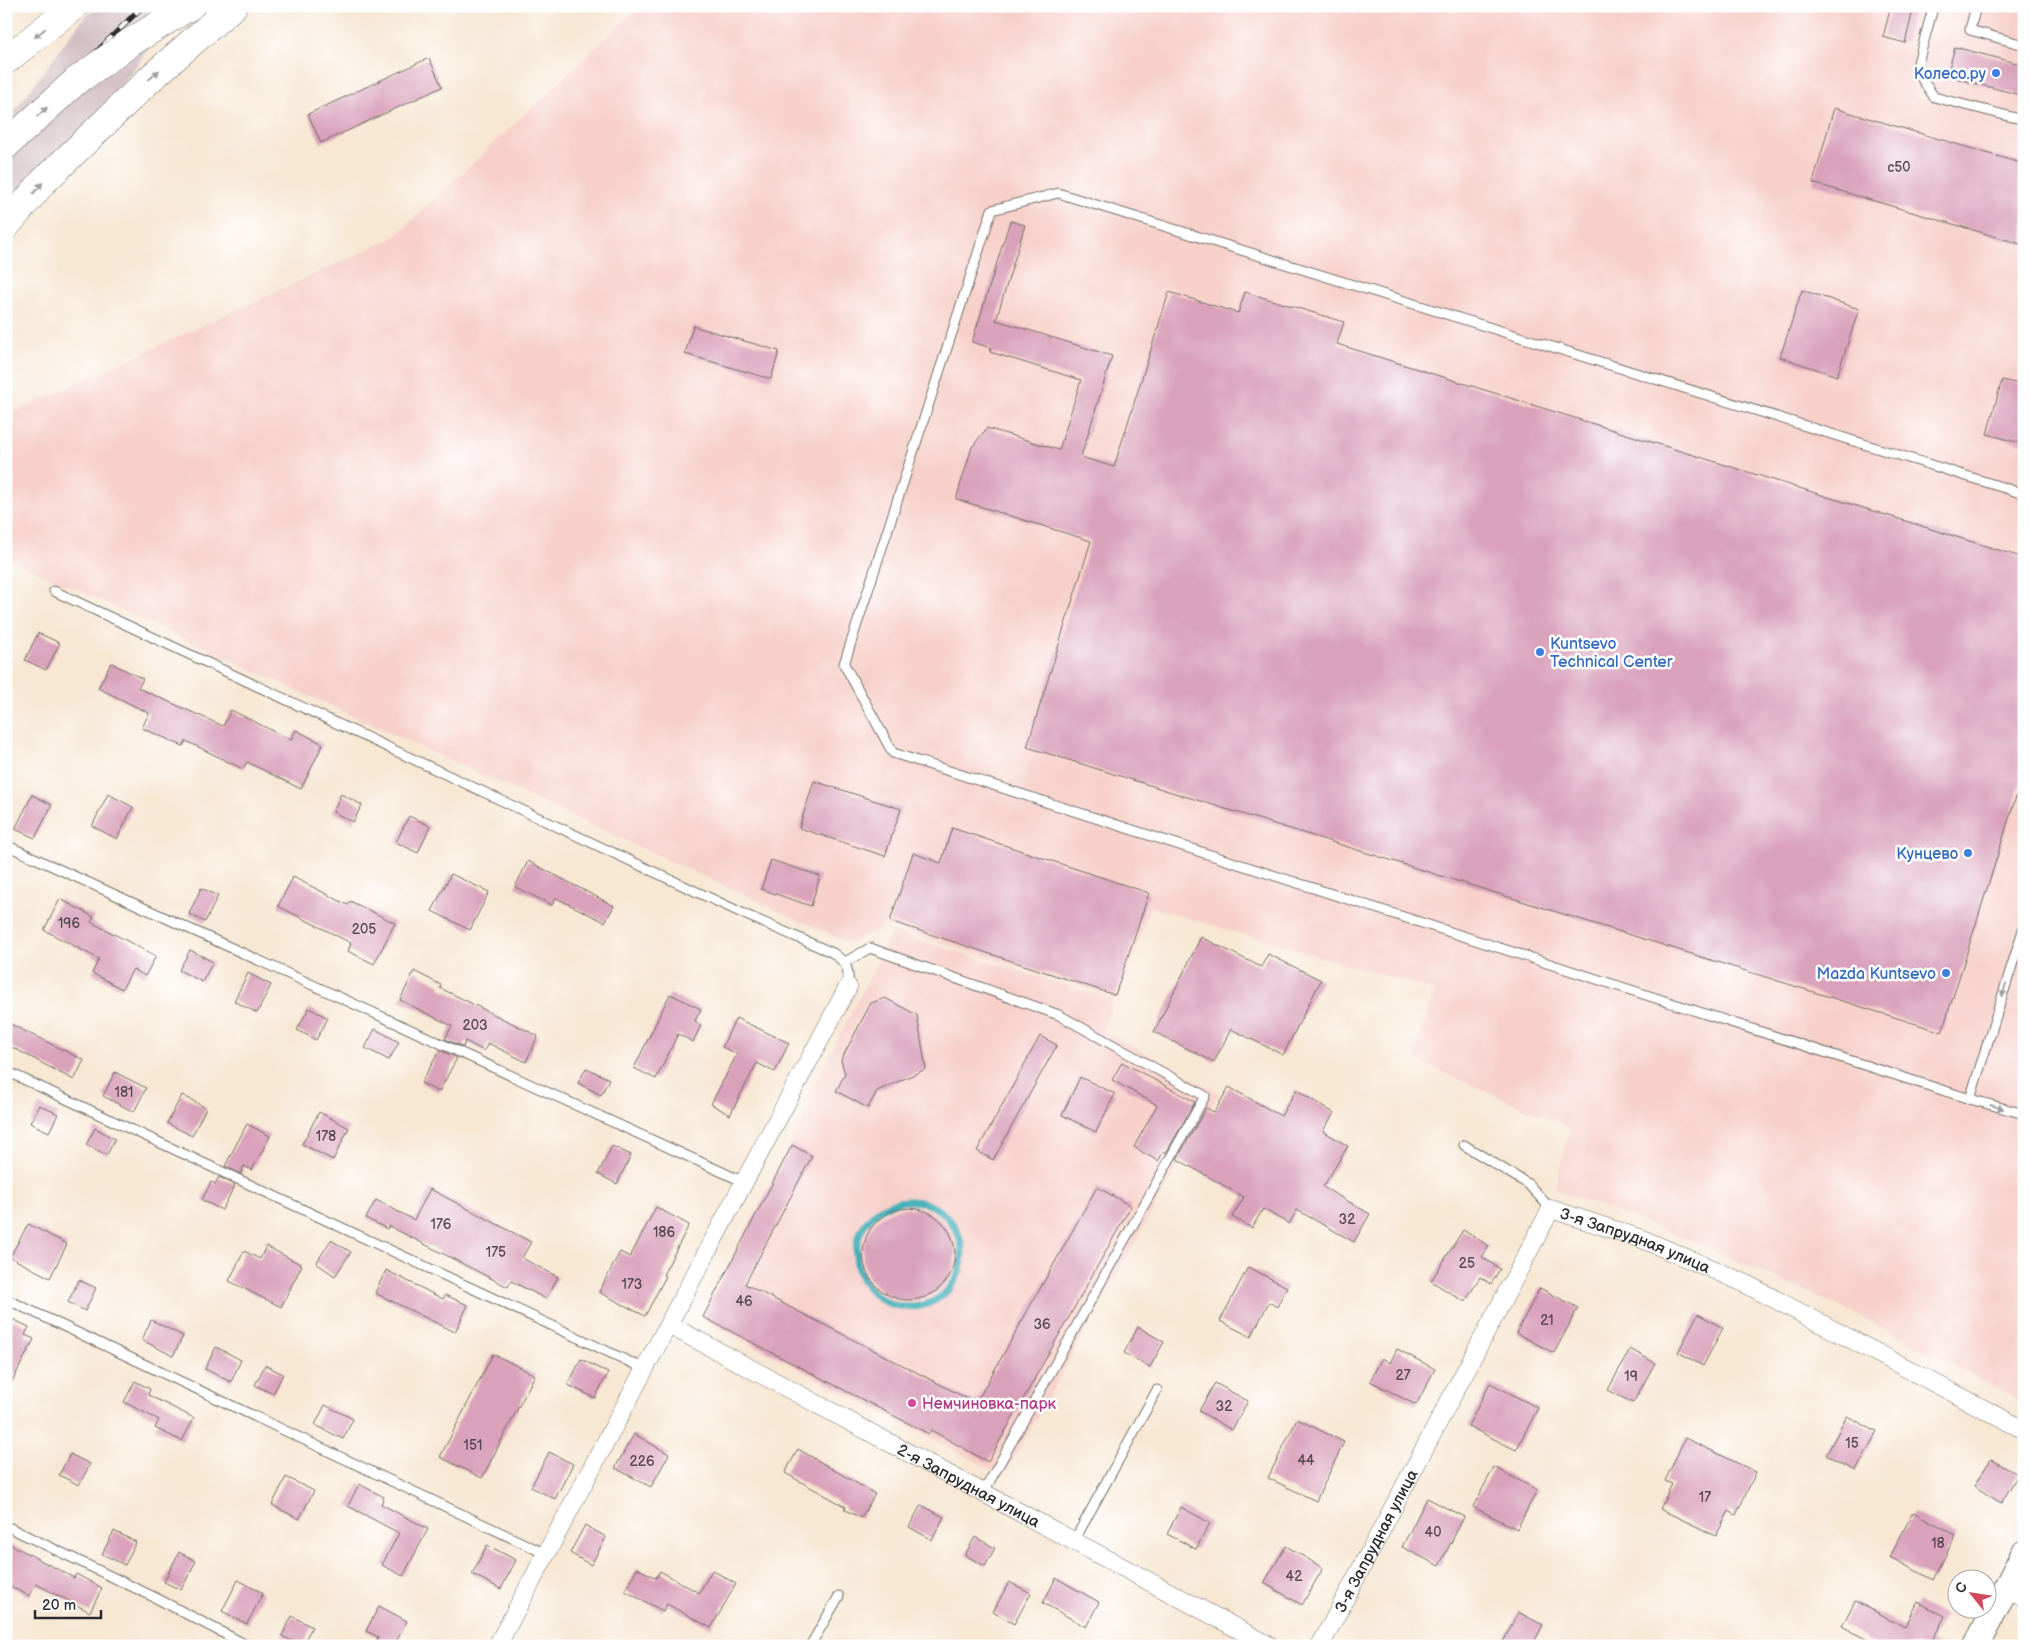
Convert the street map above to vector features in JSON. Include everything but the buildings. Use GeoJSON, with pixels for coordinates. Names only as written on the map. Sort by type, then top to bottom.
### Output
{"type":"FeatureCollection","features":[{"type":"Feature","properties":{"kind":"main road"},"geometry":{"type":"LineString","coordinates":[[6,60],[74,6]]}},
{"type":"Feature","properties":{"kind":"main road"},"geometry":{"type":"LineString","coordinates":[[6,145],[75,82],[131,42],[190,6]]}},
{"type":"Feature","properties":{"kind":"main road"},"geometry":{"type":"LineString","coordinates":[[6,226],[43,182],[150,80],[233,6]]}},
{"type":"Feature","properties":{"kind":"street"},"geometry":{"type":"LineString","coordinates":[[497,1646],[848,987]]}},
{"type":"Feature","properties":{"kind":"street","name":"3-я Запрудная улица"},"geometry":{"type":"LineString","coordinates":[[1320,1646],[1551,1209],[1642,1239],[1742,1282],[2024,1430]]}},
{"type":"Feature","properties":{"kind":"street","name":"2-я Запрудная улица"},"geometry":{"type":"LineString","coordinates":[[669,1325],[1270,1646]]}},
{"type":"Feature","properties":{"kind":"street"},"geometry":{"type":"LineString","coordinates":[[1976,1646],[2015,1592],[2024,1553]]}},
{"type":"Feature","properties":{"kind":"lane"},"geometry":{"type":"LineString","coordinates":[[1937,6],[1933,8],[1916,70],[1934,97],[2024,120]]}},
{"type":"Feature","properties":{"kind":"lane"},"geometry":{"type":"LineString","coordinates":[[1976,6],[1970,30],[2024,45]]}},
{"type":"Feature","properties":{"kind":"lane"},"geometry":{"type":"LineString","coordinates":[[2024,494],[1058,193],[992,210],[844,664],[893,753],[1970,1099],[2024,1114]]}},
{"type":"Feature","properties":{"kind":"lane"},"geometry":{"type":"LineString","coordinates":[[54,591],[735,909],[834,953],[845,962],[849,974],[848,987]]}},
{"type":"Feature","properties":{"kind":"lane"},"geometry":{"type":"LineString","coordinates":[[6,845],[744,1182]]}},
{"type":"Feature","properties":{"kind":"lane"},"geometry":{"type":"LineString","coordinates":[[1970,1099],[2024,927]]}},
{"type":"Feature","properties":{"kind":"lane"},"geometry":{"type":"LineString","coordinates":[[845,962],[870,948],[1059,1015],[1204,1096],[983,1493]]}},
{"type":"Feature","properties":{"kind":"lane"},"geometry":{"type":"LineString","coordinates":[[6,1071],[645,1369]]}},
{"type":"Feature","properties":{"kind":"lane"},"geometry":{"type":"LineString","coordinates":[[1464,1145],[1528,1184],[1551,1209]]}},
{"type":"Feature","properties":{"kind":"lane"},"geometry":{"type":"LineString","coordinates":[[6,1299],[546,1554]]}},
{"type":"Feature","properties":{"kind":"lane"},"geometry":{"type":"LineString","coordinates":[[1074,1541],[1157,1390]]}},
{"type":"Feature","properties":{"kind":"lane"},"geometry":{"type":"LineString","coordinates":[[6,1526],[156,1598],[248,1646]]}},
{"type":"Feature","properties":{"kind":"lane"},"geometry":{"type":"LineString","coordinates":[[810,1646],[839,1596]]}},
{"type":"Feature","properties":{"kind":"shaded area"},"geometry":{"type":"Polygon","coordinates":[[[101,6],[204,6],[164,29],[6,235],[6,123],[84,17],[101,6]]]}},
{"type":"Feature","properties":{"kind":"shaded area"},"geometry":{"type":"Polygon","coordinates":[[[640,6],[2024,6],[2024,1403],[1854,1313],[1685,1238],[1555,1189],[1570,1128],[1413,1059],[1434,990],[1150,907],[1119,999],[887,926],[849,943],[6,557],[6,416],[393,238],[640,6]]]}},
{"type":"Feature","properties":{"kind":"shaded area"},"geometry":{"type":"Polygon","coordinates":[[[892,932],[1114,1000],[1102,1030],[1219,1093],[1004,1476],[700,1318],[812,1103],[808,1098],[892,932]]]}},
{"type":"Feature","properties":{"kind":"waterway"},"geometry":{"type":"LineString","coordinates":[[909,1201],[929,1205],[947,1216],[958,1234],[962,1254],[958,1274],[947,1292],[929,1303],[909,1307],[889,1303],[871,1292],[860,1274],[856,1254],[860,1234],[871,1216],[889,1205],[909,1201]]}},
{"type":"Feature","properties":{"kind":"railway"},"geometry":{"type":"LineString","coordinates":[[6,163],[74,74],[143,6]]}},
{"type":"Feature","properties":{"kind":"place","name":"Колесо.ру"},"geometry":{"type":"Point","coordinates":[1996,73]}},
{"type":"Feature","properties":{"kind":"place","name":"Kuntsevo Technical Center"},"geometry":{"type":"Point","coordinates":[1540,652]}},
{"type":"Feature","properties":{"kind":"place","name":"Кунцево"},"geometry":{"type":"Point","coordinates":[1968,853]}},
{"type":"Feature","properties":{"kind":"place","name":"Mazda Kuntsevo"},"geometry":{"type":"Point","coordinates":[1946,973]}},
{"type":"Feature","properties":{"kind":"place","name":"Немчиновка-парк"},"geometry":{"type":"Point","coordinates":[912,1403]}}]}
